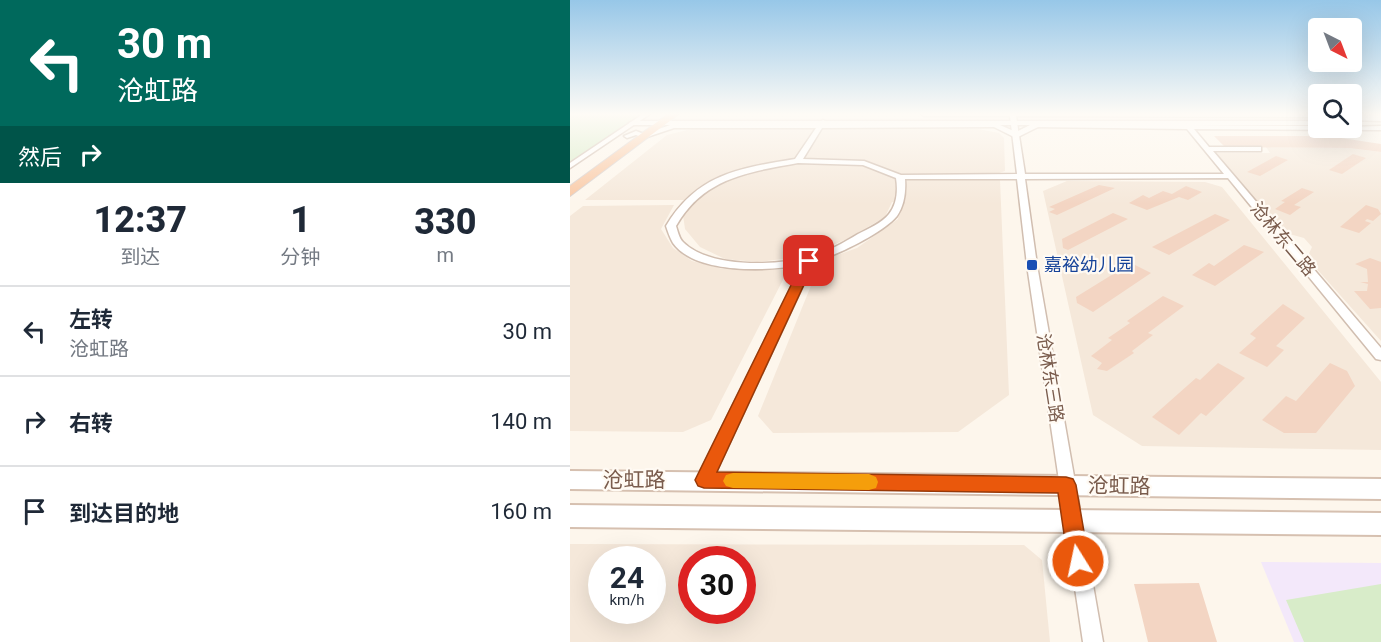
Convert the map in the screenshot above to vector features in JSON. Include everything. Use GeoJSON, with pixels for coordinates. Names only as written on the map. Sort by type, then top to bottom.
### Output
{"type":"FeatureCollection","features":[{"type":"Feature","properties":{"kind":"highway"},"geometry":{"type":"LineString","coordinates":[[570,177],[616,144]]}},
{"type":"Feature","properties":{"kind":"highway"},"geometry":{"type":"LineString","coordinates":[[570,192],[625,144]]}},
{"type":"Feature","properties":{"kind":"main road","name":"沧虹路"},"geometry":{"type":"LineString","coordinates":[[570,480],[1381,489]]}},
{"type":"Feature","properties":{"kind":"main road","name":"沧虹路"},"geometry":{"type":"LineString","coordinates":[[570,516],[1381,524]]}},
{"type":"Feature","properties":{"kind":"street"},"geometry":{"type":"LineString","coordinates":[[570,166],[609,144]]}},
{"type":"Feature","properties":{"kind":"street"},"geometry":{"type":"LineString","coordinates":[[798,161],[809,144]]}},
{"type":"Feature","properties":{"kind":"street","name":"沧林东三路"},"geometry":{"type":"LineString","coordinates":[[1016,144],[1019,177],[1071,521],[1093,642]]}},
{"type":"Feature","properties":{"kind":"street","name":"沧林东二路"},"geometry":{"type":"LineString","coordinates":[[1203,144],[1381,356]]}},
{"type":"Feature","properties":{"kind":"street"},"geometry":{"type":"LineString","coordinates":[[1207,149],[1258,149]]}},
{"type":"Feature","properties":{"kind":"street"},"geometry":{"type":"LineString","coordinates":[[900,177],[901,195],[892,216],[849,243],[809,261],[775,266],[740,264],[699,257],[678,242],[671,226],[679,207],[700,190],[729,176],[798,161],[864,163],[900,177],[1230,176]]}},
{"type":"Feature","properties":{"kind":"street"},"geometry":{"type":"LineString","coordinates":[[704,480],[809,261]]}},
{"type":"Feature","properties":{"kind":"shaded area"},"geometry":{"type":"Polygon","coordinates":[[[656,144],[1004,144],[1005,171],[993,175],[947,175],[946,180],[1000,180],[1009,395],[958,432],[773,433],[758,416],[821,261],[857,248],[898,219],[902,203],[892,202],[885,217],[849,238],[808,256],[757,262],[725,259],[700,247],[685,229],[683,215],[693,200],[585,200],[656,144]]]}},
{"type":"Feature","properties":{"kind":"shaded area"},"geometry":{"type":"Polygon","coordinates":[[[1266,147],[1349,148],[1381,152],[1381,341],[1307,258],[1312,247],[1304,238],[1282,232],[1216,153],[1270,153],[1266,147]]]}},
{"type":"Feature","properties":{"kind":"shaded area"},"geometry":{"type":"Polygon","coordinates":[[[1067,181],[1205,182],[1222,187],[1381,382],[1381,450],[1142,446],[1093,415],[1043,191],[1067,181]]]}},
{"type":"Feature","properties":{"kind":"shaded area"},"geometry":{"type":"Polygon","coordinates":[[[674,205],[661,229],[673,248],[692,261],[723,269],[788,270],[711,420],[683,432],[570,431],[570,216],[583,206],[674,205]]]}},
{"type":"Feature","properties":{"kind":"shaded area"},"geometry":{"type":"Polygon","coordinates":[[[570,544],[1024,545],[1042,560],[1050,642],[570,642],[570,544]]]}},
{"type":"Feature","properties":{"kind":"shaded area"},"geometry":{"type":"Polygon","coordinates":[[[1261,562],[1381,563],[1381,642],[1294,642],[1261,562]]]}},
{"type":"Feature","properties":{"kind":"green space"},"geometry":{"type":"Polygon","coordinates":[[[570,144],[600,144],[570,165],[570,144]]]}},
{"type":"Feature","properties":{"kind":"green space"},"geometry":{"type":"Polygon","coordinates":[[[1381,584],[1381,642],[1304,642],[1286,600],[1381,584]]]}},
{"type":"Feature","properties":{"kind":"building"},"geometry":{"type":"Polygon","coordinates":[[[1222,144],[1381,144],[1381,152],[1349,148],[1225,147],[1222,144]]]}},
{"type":"Feature","properties":{"kind":"building"},"geometry":{"type":"Polygon","coordinates":[[[1353,154],[1366,158],[1342,174],[1329,170],[1353,154]]]}},
{"type":"Feature","properties":{"kind":"building"},"geometry":{"type":"Polygon","coordinates":[[[1276,156],[1288,160],[1260,176],[1247,172],[1276,156]]]}},
{"type":"Feature","properties":{"kind":"building"},"geometry":{"type":"Polygon","coordinates":[[[1099,185],[1115,188],[1057,215],[1049,212],[1055,209],[1049,207],[1099,185]]]}},
{"type":"Feature","properties":{"kind":"building"},"geometry":{"type":"Polygon","coordinates":[[[1186,186],[1202,192],[1188,200],[1179,197],[1147,210],[1129,203],[1143,195],[1149,198],[1163,191],[1172,194],[1186,186]]]}},
{"type":"Feature","properties":{"kind":"building"},"geometry":{"type":"Polygon","coordinates":[[[1302,188],[1314,192],[1294,205],[1301,207],[1290,215],[1275,209],[1285,202],[1281,201],[1302,188]]]}},
{"type":"Feature","properties":{"kind":"building"},"geometry":{"type":"Polygon","coordinates":[[[1366,205],[1378,209],[1381,214],[1373,221],[1367,219],[1365,221],[1371,223],[1359,233],[1340,227],[1366,205]]]}},
{"type":"Feature","properties":{"kind":"building"},"geometry":{"type":"Polygon","coordinates":[[[1113,213],[1128,219],[1068,250],[1063,248],[1062,239],[1113,213]]]}},
{"type":"Feature","properties":{"kind":"building"},"geometry":{"type":"Polygon","coordinates":[[[1215,214],[1230,220],[1169,255],[1152,247],[1215,214]]]}},
{"type":"Feature","properties":{"kind":"building"},"geometry":{"type":"Polygon","coordinates":[[[1244,245],[1264,252],[1215,286],[1192,275],[1209,263],[1214,266],[1244,245]]]}},
{"type":"Feature","properties":{"kind":"building"},"geometry":{"type":"Polygon","coordinates":[[[1370,258],[1381,262],[1381,308],[1370,309],[1354,291],[1367,291],[1368,284],[1360,282],[1368,282],[1367,269],[1355,264],[1370,258]]]}},
{"type":"Feature","properties":{"kind":"building"},"geometry":{"type":"Polygon","coordinates":[[[1131,263],[1151,273],[1093,312],[1077,303],[1076,297],[1131,263]]]}},
{"type":"Feature","properties":{"kind":"building"},"geometry":{"type":"Polygon","coordinates":[[[1163,296],[1184,306],[1148,333],[1153,335],[1132,351],[1134,353],[1107,371],[1097,369],[1102,363],[1091,356],[1112,340],[1108,338],[1130,323],[1127,321],[1163,296]]]}},
{"type":"Feature","properties":{"kind":"building"},"geometry":{"type":"Polygon","coordinates":[[[1283,304],[1305,318],[1276,346],[1284,350],[1267,367],[1239,353],[1256,338],[1250,334],[1283,304]]]}},
{"type":"Feature","properties":{"kind":"building"},"geometry":{"type":"Polygon","coordinates":[[[1218,363],[1245,378],[1206,416],[1201,413],[1179,435],[1152,417],[1196,378],[1200,380],[1218,363]]]}},
{"type":"Feature","properties":{"kind":"building"},"geometry":{"type":"Polygon","coordinates":[[[1330,363],[1347,371],[1355,386],[1316,433],[1284,433],[1262,420],[1286,396],[1296,401],[1330,363]]]}},
{"type":"Feature","properties":{"kind":"building"},"geometry":{"type":"Polygon","coordinates":[[[1199,583],[1217,642],[1148,642],[1134,584],[1199,583]]]}},
{"type":"Feature","properties":{"kind":"slow traffic"},"geometry":{"type":"LineString","coordinates":[[733,481],[869,482]]}},
{"type":"Feature","properties":{"kind":"place","name":"嘉裕幼儿园"},"geometry":{"type":"Point","coordinates":[1032,265]}},
{"type":"Feature","properties":{"kind":"route"},"geometry":{"type":"LineString","coordinates":[[809,261],[704,480],[1066,485],[1078,561]]}}]}
